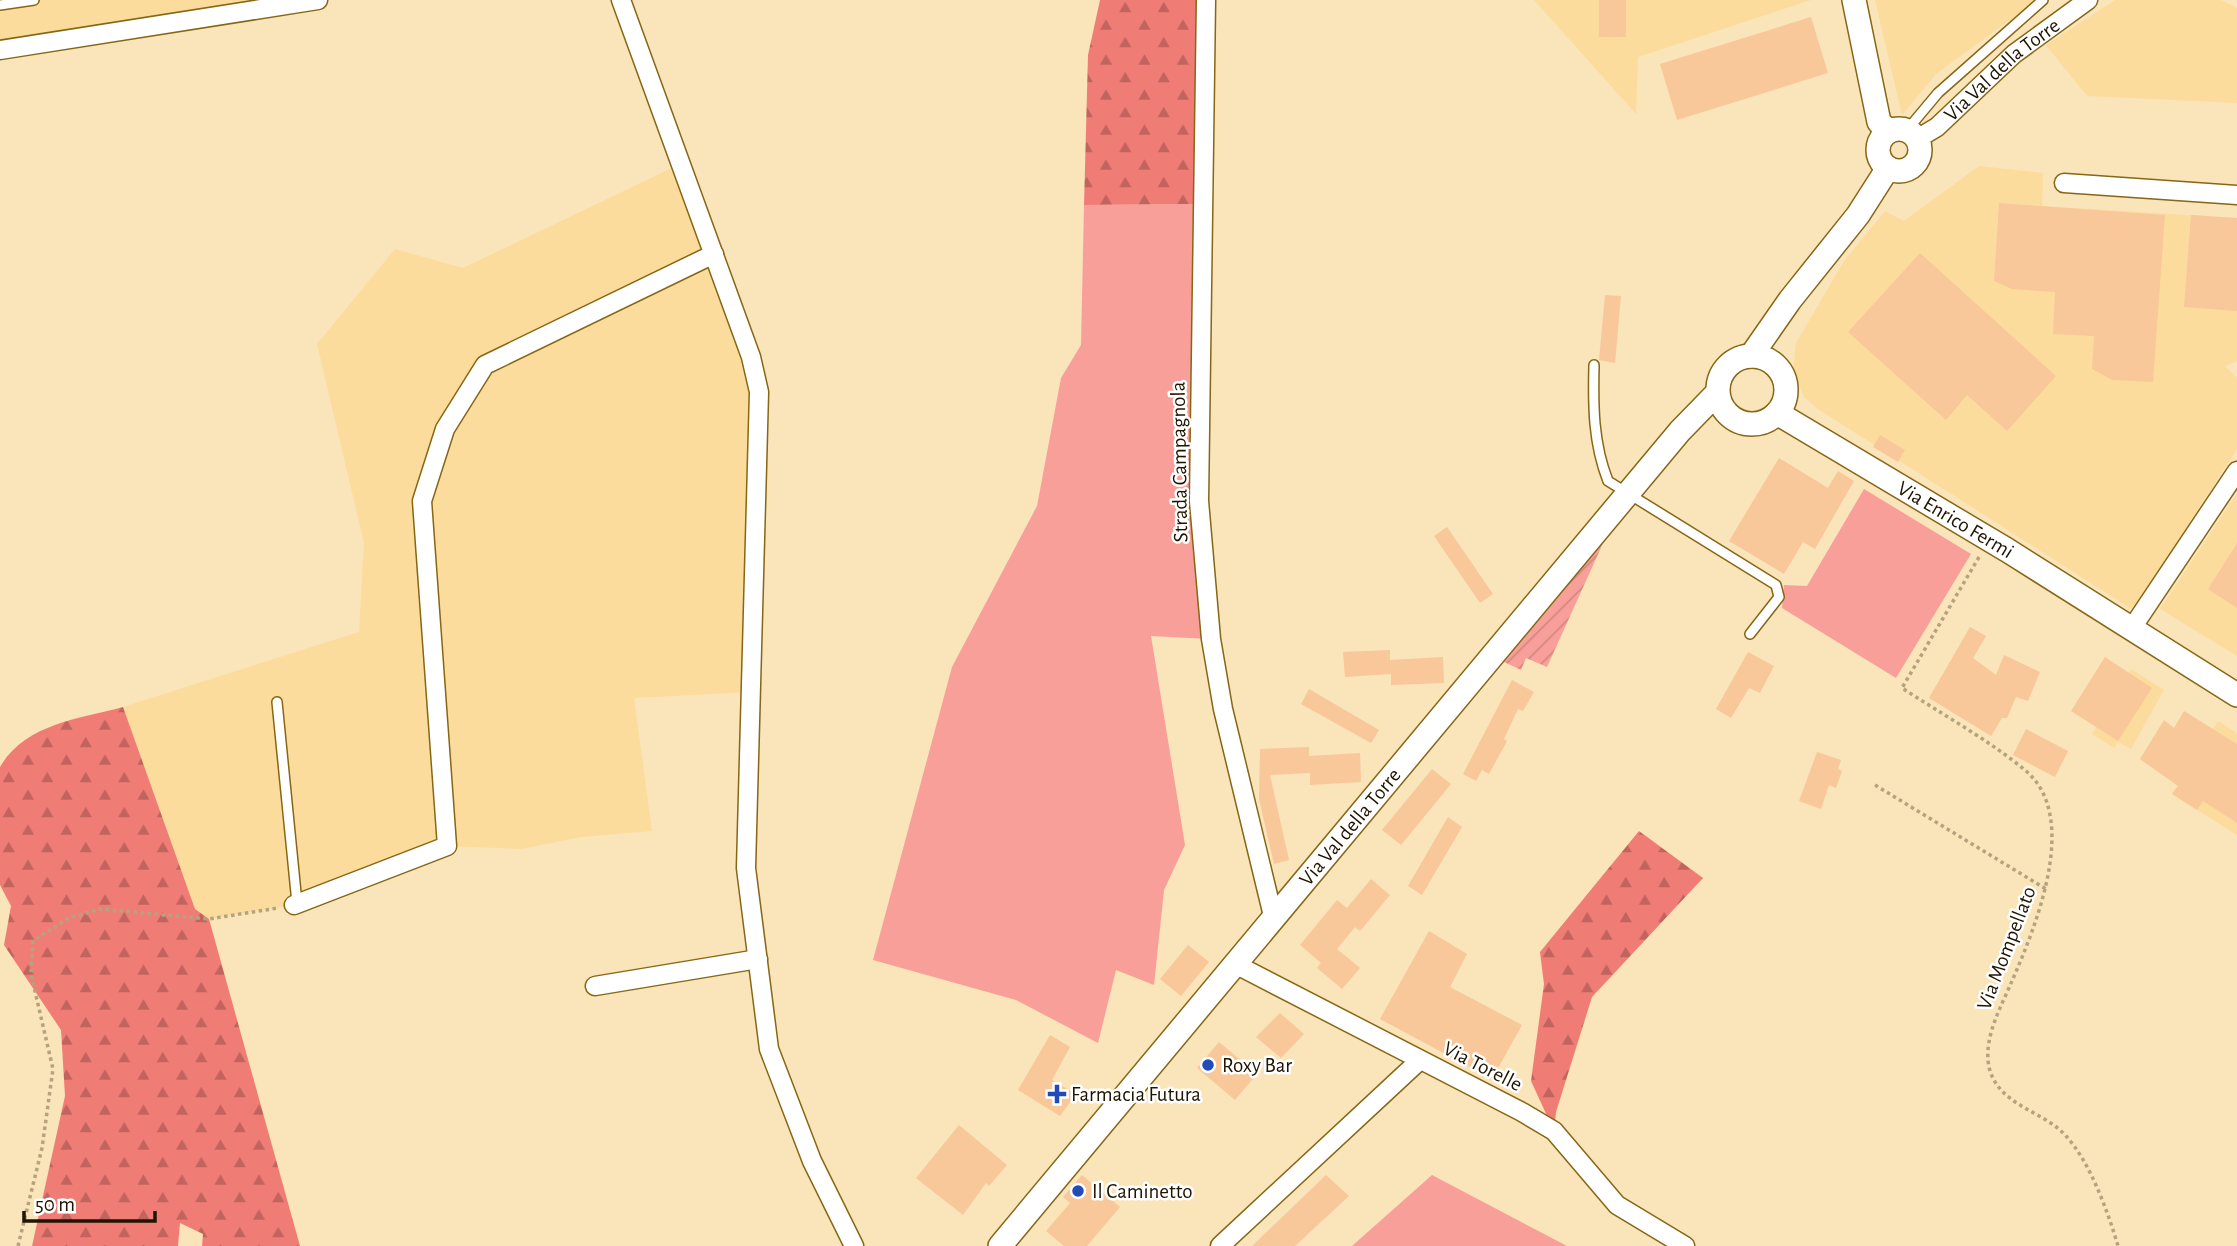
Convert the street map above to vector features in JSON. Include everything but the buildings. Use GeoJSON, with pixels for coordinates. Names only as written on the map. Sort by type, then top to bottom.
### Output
{"type":"FeatureCollection","features":[{"type":"Feature","properties":{"kind":"street"},"geometry":{"type":"LineString","coordinates":[[0,50],[318,0]]}},
{"type":"Feature","properties":{"kind":"street"},"geometry":{"type":"LineString","coordinates":[[621,0],[751,357],[759,392],[746,868],[769,1049],[812,1161],[855,1246]]}},
{"type":"Feature","properties":{"kind":"street","name":"Strada Campagnola"},"geometry":{"type":"LineString","coordinates":[[1206,0],[1199,501],[1211,639],[1219,686],[1273,916]]}},
{"type":"Feature","properties":{"kind":"street"},"geometry":{"type":"LineString","coordinates":[[1854,0],[1879,122],[1904,133],[1920,151],[1915,164],[1902,171],[1888,168],[1878,157],[1877,150],[1882,136],[1904,133]]}},
{"type":"Feature","properties":{"kind":"street","name":"Via Val della Torre"},"geometry":{"type":"LineString","coordinates":[[1904,133],[1937,127],[2014,54],[2088,0]]}},
{"type":"Feature","properties":{"kind":"street"},"geometry":{"type":"LineString","coordinates":[[1751,356],[1858,215],[1888,168]]}},
{"type":"Feature","properties":{"kind":"street"},"geometry":{"type":"LineString","coordinates":[[2064,183],[2237,195]]}},
{"type":"Feature","properties":{"kind":"street"},"geometry":{"type":"LineString","coordinates":[[295,904],[447,846],[422,501],[445,429],[485,365],[713,254]]}},
{"type":"Feature","properties":{"kind":"street"},"geometry":{"type":"LineString","coordinates":[[1702,412],[1730,417],[1749,425],[1760,424],[1777,413],[1783,405],[1786,385],[1777,367],[1774,323]]}},
{"type":"Feature","properties":{"kind":"street"},"geometry":{"type":"LineString","coordinates":[[1730,417],[1717,393],[1723,372],[1730,363],[1751,356],[1760,357],[1777,367]]}},
{"type":"Feature","properties":{"kind":"street","name":"Via Val della Torre"},"geometry":{"type":"LineString","coordinates":[[1000,1246],[1679,431],[1702,412],[1717,393]]}},
{"type":"Feature","properties":{"kind":"street","name":"Via Enrico Fermi"},"geometry":{"type":"LineString","coordinates":[[1777,413],[1989,539],[2237,695]]}},
{"type":"Feature","properties":{"kind":"street"},"geometry":{"type":"LineString","coordinates":[[2132,628],[2237,471]]}},
{"type":"Feature","properties":{"kind":"street"},"geometry":{"type":"LineString","coordinates":[[595,986],[758,959]]}},
{"type":"Feature","properties":{"kind":"street","name":"Via Torelle"},"geometry":{"type":"LineString","coordinates":[[1234,963],[1554,1131],[1617,1205],[1685,1246]]}},
{"type":"Feature","properties":{"kind":"street"},"geometry":{"type":"LineString","coordinates":[[1220,1246],[1420,1060]]}},
{"type":"Feature","properties":{"kind":"lane"},"geometry":{"type":"LineString","coordinates":[[0,5],[34,0]]}},
{"type":"Feature","properties":{"kind":"lane"},"geometry":{"type":"LineString","coordinates":[[1904,133],[1938,93],[2043,0]]}},
{"type":"Feature","properties":{"kind":"lane"},"geometry":{"type":"LineString","coordinates":[[1594,366],[1592,412],[1600,461],[1608,481],[1776,585],[1779,597],[1750,634]]}},
{"type":"Feature","properties":{"kind":"lane"},"geometry":{"type":"LineString","coordinates":[[277,702],[295,904]]}},
{"type":"Feature","properties":{"kind":"path","name":"Via Mompellato"},"geometry":{"type":"LineString","coordinates":[[1989,539],[1902,688],[2027,772],[2043,795],[2051,825],[2046,889],[2039,915],[1992,1028],[1987,1051],[1989,1069],[2001,1091],[2045,1118],[2068,1138],[2095,1185],[2118,1246]]}},
{"type":"Feature","properties":{"kind":"path"},"geometry":{"type":"LineString","coordinates":[[1875,785],[2046,889]]}},
{"type":"Feature","properties":{"kind":"path"},"geometry":{"type":"LineString","coordinates":[[18,1246],[42,1148],[53,1069],[32,974],[33,942],[69,918],[100,909],[209,919],[295,904]]}},
{"type":"Feature","properties":{"kind":"shaded area"},"geometry":{"type":"Polygon","coordinates":[[[0,0],[318,0],[0,50],[0,0]]]}},
{"type":"Feature","properties":{"kind":"shaded area"},"geometry":{"type":"Polygon","coordinates":[[[1534,0],[1811,0],[1638,57],[1636,114],[1534,0]]]}},
{"type":"Feature","properties":{"kind":"shaded area"},"geometry":{"type":"Polygon","coordinates":[[[1875,0],[2037,0],[1936,74],[1902,115],[1875,0]]]}},
{"type":"Feature","properties":{"kind":"shaded area"},"geometry":{"type":"Polygon","coordinates":[[[2115,0],[2221,0],[2237,8],[2237,103],[2088,96],[2046,45],[2115,0]]]}},
{"type":"Feature","properties":{"kind":"shaded area"},"geometry":{"type":"Polygon","coordinates":[[[1979,166],[2043,173],[2042,206],[2237,218],[2237,361],[2225,366],[2237,378],[2237,449],[2135,606],[2130,608],[1818,409],[1804,397],[1793,370],[1796,343],[1844,261],[1885,211],[1904,221],[1979,166]]]}},
{"type":"Feature","properties":{"kind":"shaded area"},"geometry":{"type":"Polygon","coordinates":[[[674,167],[751,357],[749,692],[634,698],[652,831],[581,837],[521,849],[447,846],[294,905],[209,919],[195,909],[123,707],[359,632],[364,543],[317,344],[395,249],[463,268],[674,167]]]}},
{"type":"Feature","properties":{"kind":"shaded area"},"geometry":{"type":"Polygon","coordinates":[[[1203,204],[1199,501],[1211,639],[1151,636],[1185,845],[1164,890],[1154,985],[1116,970],[1098,1043],[1016,1000],[873,960],[952,667],[1037,506],[1061,378],[1081,345],[1084,205],[1203,204]]]}},
{"type":"Feature","properties":{"kind":"shaded area"},"geometry":{"type":"Polygon","coordinates":[[[1864,489],[1971,554],[1896,678],[1782,608],[1784,585],[1807,586],[1864,489]]]}},
{"type":"Feature","properties":{"kind":"shaded area"},"geometry":{"type":"Polygon","coordinates":[[[2237,493],[2237,656],[2160,609],[2237,493]]]}},
{"type":"Feature","properties":{"kind":"shaded area"},"geometry":{"type":"Polygon","coordinates":[[[1609,530],[1547,667],[1526,658],[1521,670],[1500,660],[1609,530]]]}},
{"type":"Feature","properties":{"kind":"shaded area"},"geometry":{"type":"Polygon","coordinates":[[[2131,669],[2164,690],[2131,749],[2118,742],[2114,748],[2092,734],[2131,669]]]}},
{"type":"Feature","properties":{"kind":"shaded area"},"geometry":{"type":"Polygon","coordinates":[[[2218,721],[2237,733],[2237,835],[2172,794],[2218,721]]]}},
{"type":"Feature","properties":{"kind":"shaded area"},"geometry":{"type":"Polygon","coordinates":[[[1432,1175],[1567,1246],[1352,1246],[1432,1175]]]}},
{"type":"Feature","properties":{"kind":"green space"},"geometry":{"type":"Polygon","coordinates":[[[1100,0],[1206,0],[1203,204],[1084,205],[1088,55],[1100,0]]]}},
{"type":"Feature","properties":{"kind":"green space"},"geometry":{"type":"Polygon","coordinates":[[[123,707],[195,909],[209,919],[300,1246],[202,1246],[203,1234],[180,1223],[178,1246],[32,1246],[65,1096],[61,1030],[4,945],[11,906],[0,885],[0,767],[23,741],[38,732],[71,720],[123,707]]]}},
{"type":"Feature","properties":{"kind":"green space"},"geometry":{"type":"Polygon","coordinates":[[[1639,831],[1703,878],[1592,997],[1556,1112],[1554,1131],[1531,1081],[1544,984],[1540,952],[1639,831]]]}},
{"type":"Feature","properties":{"kind":"place","name":"Roxy Bar"},"geometry":{"type":"Point","coordinates":[1208,1065]}},
{"type":"Feature","properties":{"kind":"place","name":"Farmacia Futura"},"geometry":{"type":"Point","coordinates":[1057,1094]}},
{"type":"Feature","properties":{"kind":"place","name":"Il Caminetto"},"geometry":{"type":"Point","coordinates":[1078,1191]}}]}
